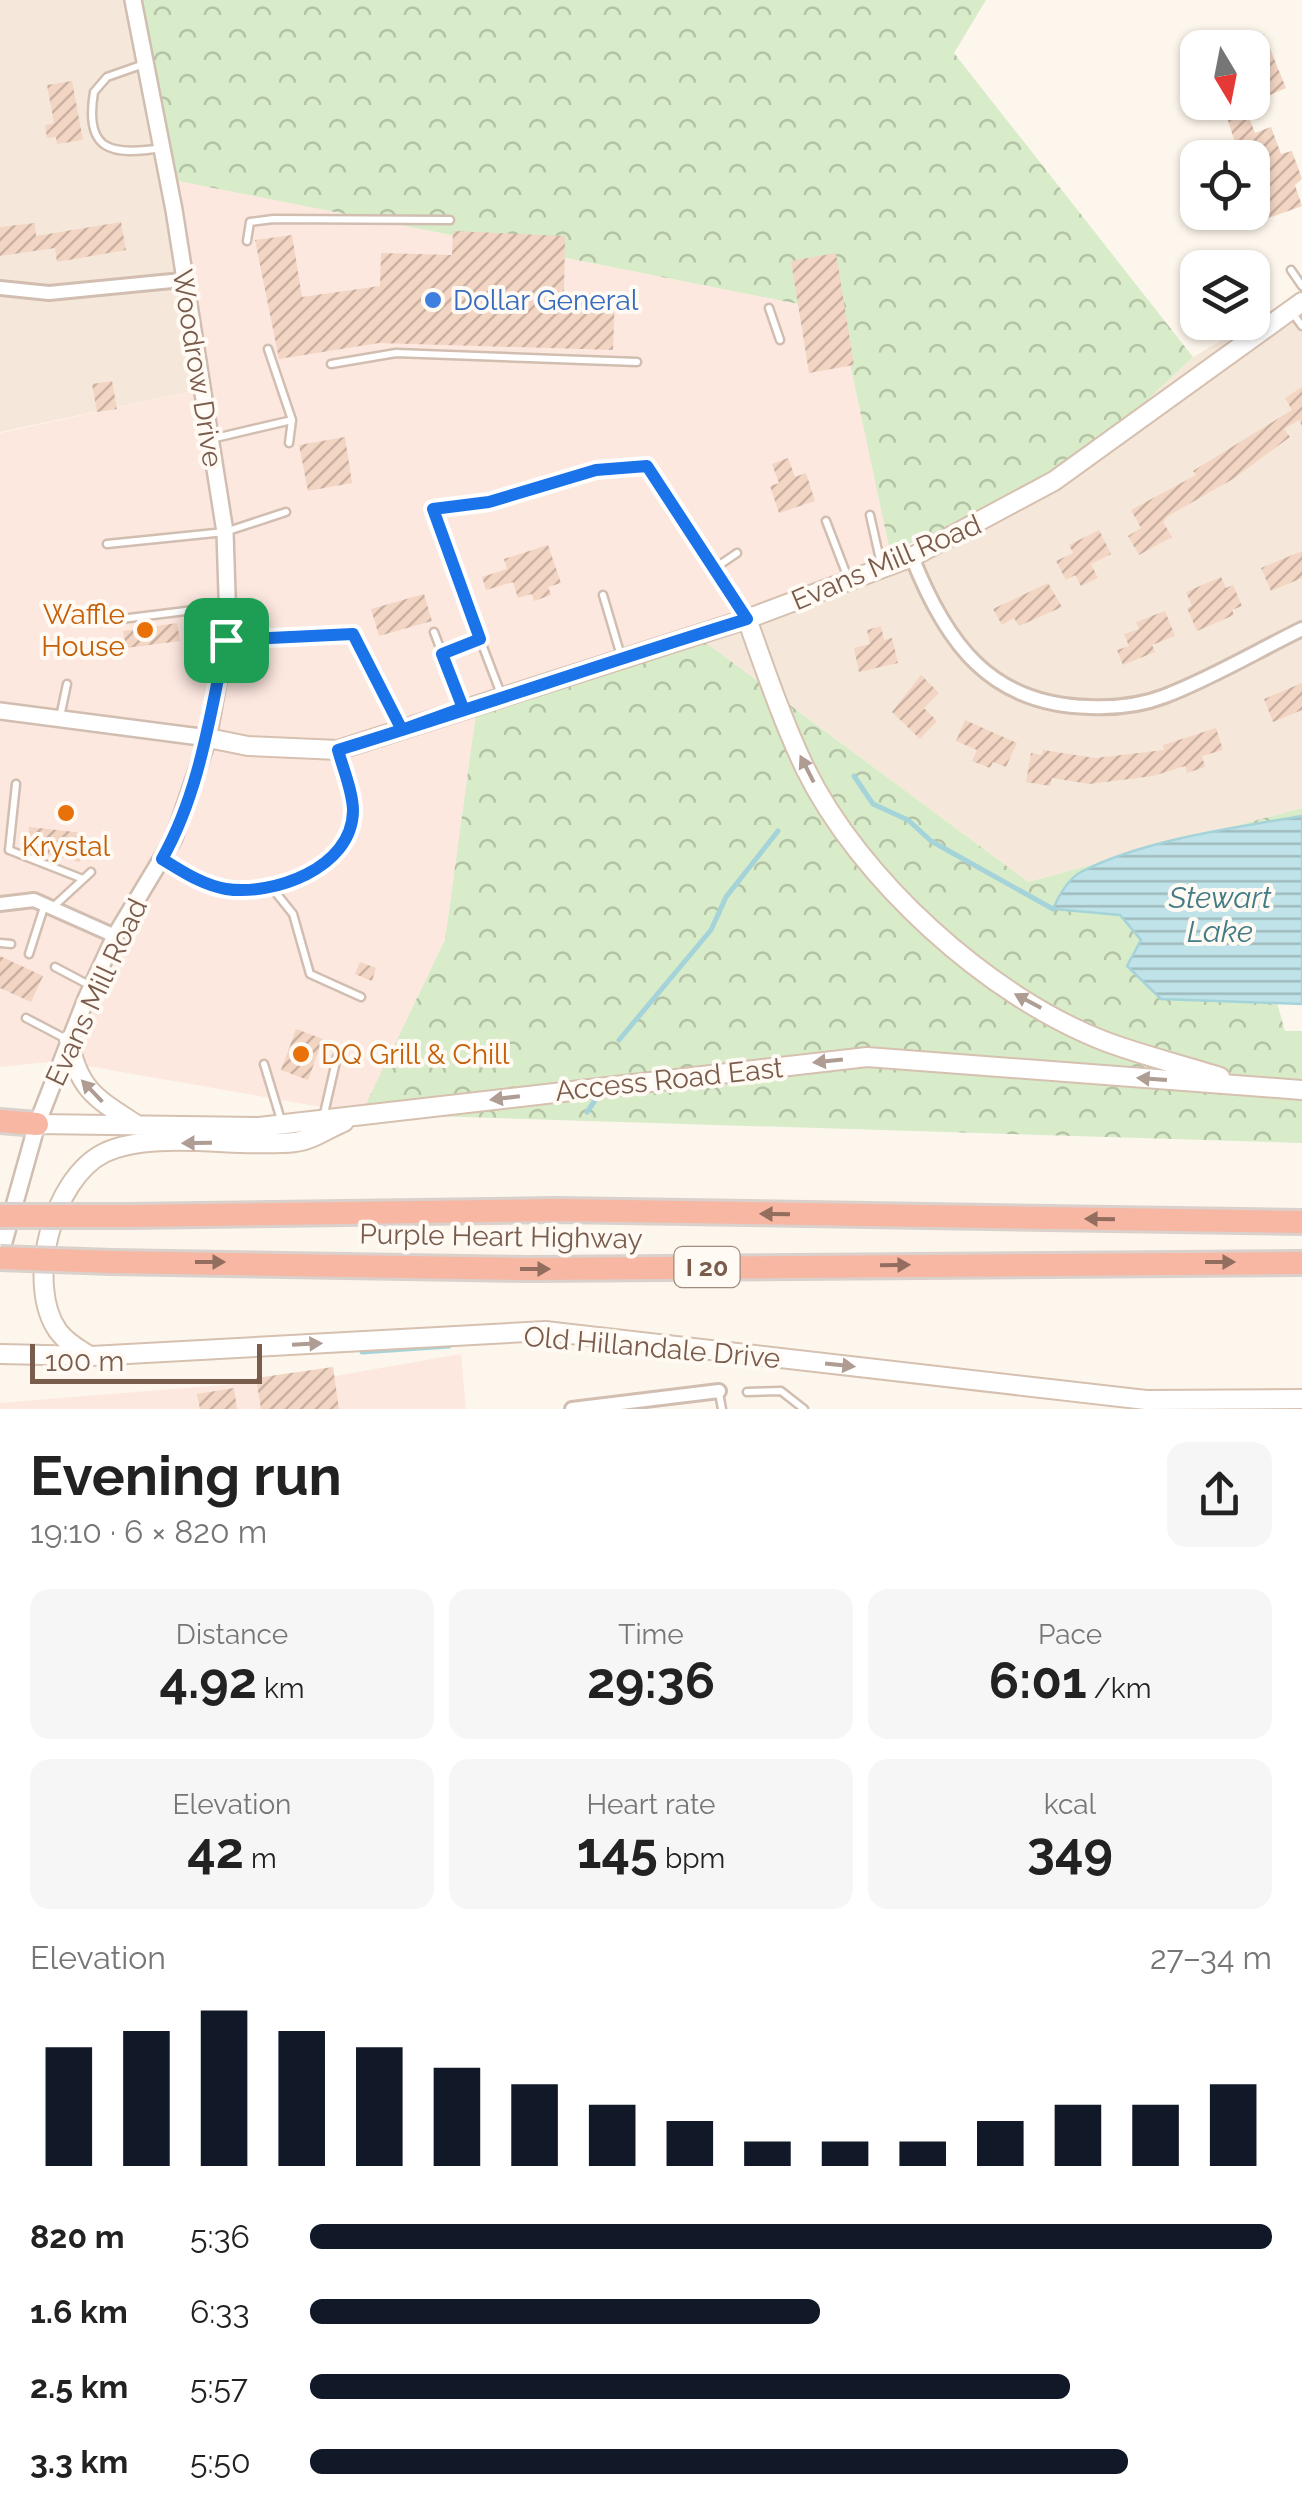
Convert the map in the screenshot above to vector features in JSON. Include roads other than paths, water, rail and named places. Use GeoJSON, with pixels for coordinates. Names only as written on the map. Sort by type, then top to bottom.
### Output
{"type":"FeatureCollection","features":[{"type":"Feature","properties":{"kind":"highway"},"geometry":{"type":"LineString","coordinates":[[0,1122],[37,1124]]}},
{"type":"Feature","properties":{"kind":"highway","name":"Purple Heart Highway"},"geometry":{"type":"LineString","coordinates":[[0,1216],[557,1210],[1302,1222]]}},
{"type":"Feature","properties":{"kind":"highway","name":"Purple Heart Highway"},"geometry":{"type":"LineString","coordinates":[[0,1257],[529,1269],[1302,1263]]}},
{"type":"Feature","properties":{"kind":"main road","name":"Evans Mill Road"},"geometry":{"type":"LineString","coordinates":[[208,738],[248,746],[338,750],[850,584],[912,557],[1054,481],[1296,306]]}},
{"type":"Feature","properties":{"kind":"main road"},"geometry":{"type":"LineString","coordinates":[[747,619],[806,771],[849,840],[916,914],[1009,991],[1086,1032],[1249,1086]]}},
{"type":"Feature","properties":{"kind":"main road"},"geometry":{"type":"LineString","coordinates":[[69,1040],[74,1072],[94,1097],[138,1125]]}},
{"type":"Feature","properties":{"kind":"main road","name":"Access Road East"},"geometry":{"type":"LineString","coordinates":[[37,1124],[282,1124],[867,1057],[1302,1090]]}},
{"type":"Feature","properties":{"kind":"main road"},"geometry":{"type":"LineString","coordinates":[[91,1356],[57,1329],[44,1287],[58,1212],[83,1168],[105,1152],[147,1144],[299,1142],[358,1115]]}},
{"type":"Feature","properties":{"kind":"main road","name":"Old Hillandale Drive"},"geometry":{"type":"LineString","coordinates":[[0,1354],[91,1356],[545,1332],[1176,1404],[1302,1398]]}},
{"type":"Feature","properties":{"kind":"street","name":"Woodrow Drive"},"geometry":{"type":"LineString","coordinates":[[133,0],[162,148],[225,532],[226,640],[208,738]]}},
{"type":"Feature","properties":{"kind":"street"},"geometry":{"type":"LineString","coordinates":[[0,288],[49,292],[182,280]]}},
{"type":"Feature","properties":{"kind":"street"},"geometry":{"type":"LineString","coordinates":[[912,557],[934,611],[973,662],[1011,692],[1060,707],[1113,708],[1162,698],[1302,630]]}},
{"type":"Feature","properties":{"kind":"street"},"geometry":{"type":"LineString","coordinates":[[0,711],[208,738]]}},
{"type":"Feature","properties":{"kind":"street","name":"Evans Mill Road"},"geometry":{"type":"LineString","coordinates":[[0,1257],[37,1124],[69,1040],[116,936],[174,838],[208,738]]}},
{"type":"Feature","properties":{"kind":"street"},"geometry":{"type":"LineString","coordinates":[[0,904],[34,900],[116,936]]}},
{"type":"Feature","properties":{"kind":"street"},"geometry":{"type":"LineString","coordinates":[[572,1409],[719,1391]]}},
{"type":"Feature","properties":{"kind":"lane"},"geometry":{"type":"LineString","coordinates":[[146,64],[107,77],[94,92],[94,133],[104,146],[118,152],[162,148]]}},
{"type":"Feature","properties":{"kind":"lane"},"geometry":{"type":"LineString","coordinates":[[248,241],[250,222],[273,218],[450,220]]}},
{"type":"Feature","properties":{"kind":"lane"},"geometry":{"type":"LineString","coordinates":[[1290,270],[1302,286]]}},
{"type":"Feature","properties":{"kind":"lane"},"geometry":{"type":"LineString","coordinates":[[1296,306],[1302,326]]}},
{"type":"Feature","properties":{"kind":"lane"},"geometry":{"type":"LineString","coordinates":[[769,308],[780,340]]}},
{"type":"Feature","properties":{"kind":"lane"},"geometry":{"type":"LineString","coordinates":[[268,349],[292,420],[289,442]]}},
{"type":"Feature","properties":{"kind":"lane"},"geometry":{"type":"LineString","coordinates":[[331,364],[396,353],[637,362]]}},
{"type":"Feature","properties":{"kind":"lane"},"geometry":{"type":"LineString","coordinates":[[210,439],[292,420]]}},
{"type":"Feature","properties":{"kind":"lane"},"geometry":{"type":"LineString","coordinates":[[502,695],[433,509],[489,502],[596,470],[647,466],[747,619]]}},
{"type":"Feature","properties":{"kind":"lane"},"geometry":{"type":"LineString","coordinates":[[558,481],[562,493]]}},
{"type":"Feature","properties":{"kind":"lane"},"geometry":{"type":"LineString","coordinates":[[108,544],[225,532],[286,512]]}},
{"type":"Feature","properties":{"kind":"lane"},"geometry":{"type":"LineString","coordinates":[[870,515],[882,570]]}},
{"type":"Feature","properties":{"kind":"lane"},"geometry":{"type":"LineString","coordinates":[[826,521],[850,584]]}},
{"type":"Feature","properties":{"kind":"lane"},"geometry":{"type":"LineString","coordinates":[[715,568],[737,552]]}},
{"type":"Feature","properties":{"kind":"lane"},"geometry":{"type":"LineString","coordinates":[[603,595],[621,658]]}},
{"type":"Feature","properties":{"kind":"lane"},"geometry":{"type":"LineString","coordinates":[[113,620],[228,606]]}},
{"type":"Feature","properties":{"kind":"lane"},"geometry":{"type":"LineString","coordinates":[[434,632],[463,708]]}},
{"type":"Feature","properties":{"kind":"lane"},"geometry":{"type":"LineString","coordinates":[[226,640],[353,634],[402,730]]}},
{"type":"Feature","properties":{"kind":"lane"},"geometry":{"type":"LineString","coordinates":[[442,654],[480,639]]}},
{"type":"Feature","properties":{"kind":"lane"},"geometry":{"type":"LineString","coordinates":[[60,718],[67,684]]}},
{"type":"Feature","properties":{"kind":"lane"},"geometry":{"type":"LineString","coordinates":[[162,859],[222,888],[272,888],[331,858],[348,834],[353,811],[338,750]]}},
{"type":"Feature","properties":{"kind":"lane"},"geometry":{"type":"LineString","coordinates":[[16,784],[9,850],[83,879]]}},
{"type":"Feature","properties":{"kind":"lane"},"geometry":{"type":"LineString","coordinates":[[29,954],[48,906],[91,872]]}},
{"type":"Feature","properties":{"kind":"lane"},"geometry":{"type":"LineString","coordinates":[[272,888],[293,914],[310,974],[361,997]]}},
{"type":"Feature","properties":{"kind":"lane"},"geometry":{"type":"LineString","coordinates":[[0,943],[11,944]]}},
{"type":"Feature","properties":{"kind":"lane"},"geometry":{"type":"LineString","coordinates":[[55,967],[92,986]]}},
{"type":"Feature","properties":{"kind":"lane"},"geometry":{"type":"LineString","coordinates":[[26,1018],[69,1040]]}},
{"type":"Feature","properties":{"kind":"lane"},"geometry":{"type":"LineString","coordinates":[[323,1119],[336,1057]]}},
{"type":"Feature","properties":{"kind":"lane"},"geometry":{"type":"LineString","coordinates":[[264,1064],[282,1124]]}},
{"type":"Feature","properties":{"kind":"lane"},"geometry":{"type":"LineString","coordinates":[[719,1391],[722,1409]]}},
{"type":"Feature","properties":{"kind":"lane"},"geometry":{"type":"LineString","coordinates":[[747,1392],[781,1391],[804,1409]]}},
{"type":"Feature","properties":{"kind":"water","name":"Stewart Lake"},"geometry":{"type":"Polygon","coordinates":[[[1302,816],[1302,1004],[1161,999],[1127,966],[1141,940],[1120,915],[1053,909],[1072,879],[1105,861],[1189,836],[1302,816]]]}},
{"type":"Feature","properties":{"kind":"waterway"},"geometry":{"type":"LineString","coordinates":[[854,776],[873,804],[908,820],[931,841],[1053,909]]}},
{"type":"Feature","properties":{"kind":"waterway"},"geometry":{"type":"LineString","coordinates":[[619,1040],[711,930],[726,897],[778,831]]}},
{"type":"Feature","properties":{"kind":"waterway"},"geometry":{"type":"LineString","coordinates":[[587,1112],[598,1096]]}},
{"type":"Feature","properties":{"kind":"waterway"},"geometry":{"type":"LineString","coordinates":[[362,1352],[449,1346]]}},
{"type":"Feature","properties":{"kind":"place","name":"Dollar General"},"geometry":{"type":"Point","coordinates":[433,300]}},
{"type":"Feature","properties":{"kind":"place","name":"Waffle House"},"geometry":{"type":"Point","coordinates":[145,630]}},
{"type":"Feature","properties":{"kind":"place","name":"Krystal"},"geometry":{"type":"Point","coordinates":[66,813]}},
{"type":"Feature","properties":{"kind":"place","name":"DQ Grill & Chill"},"geometry":{"type":"Point","coordinates":[301,1054]}}]}
